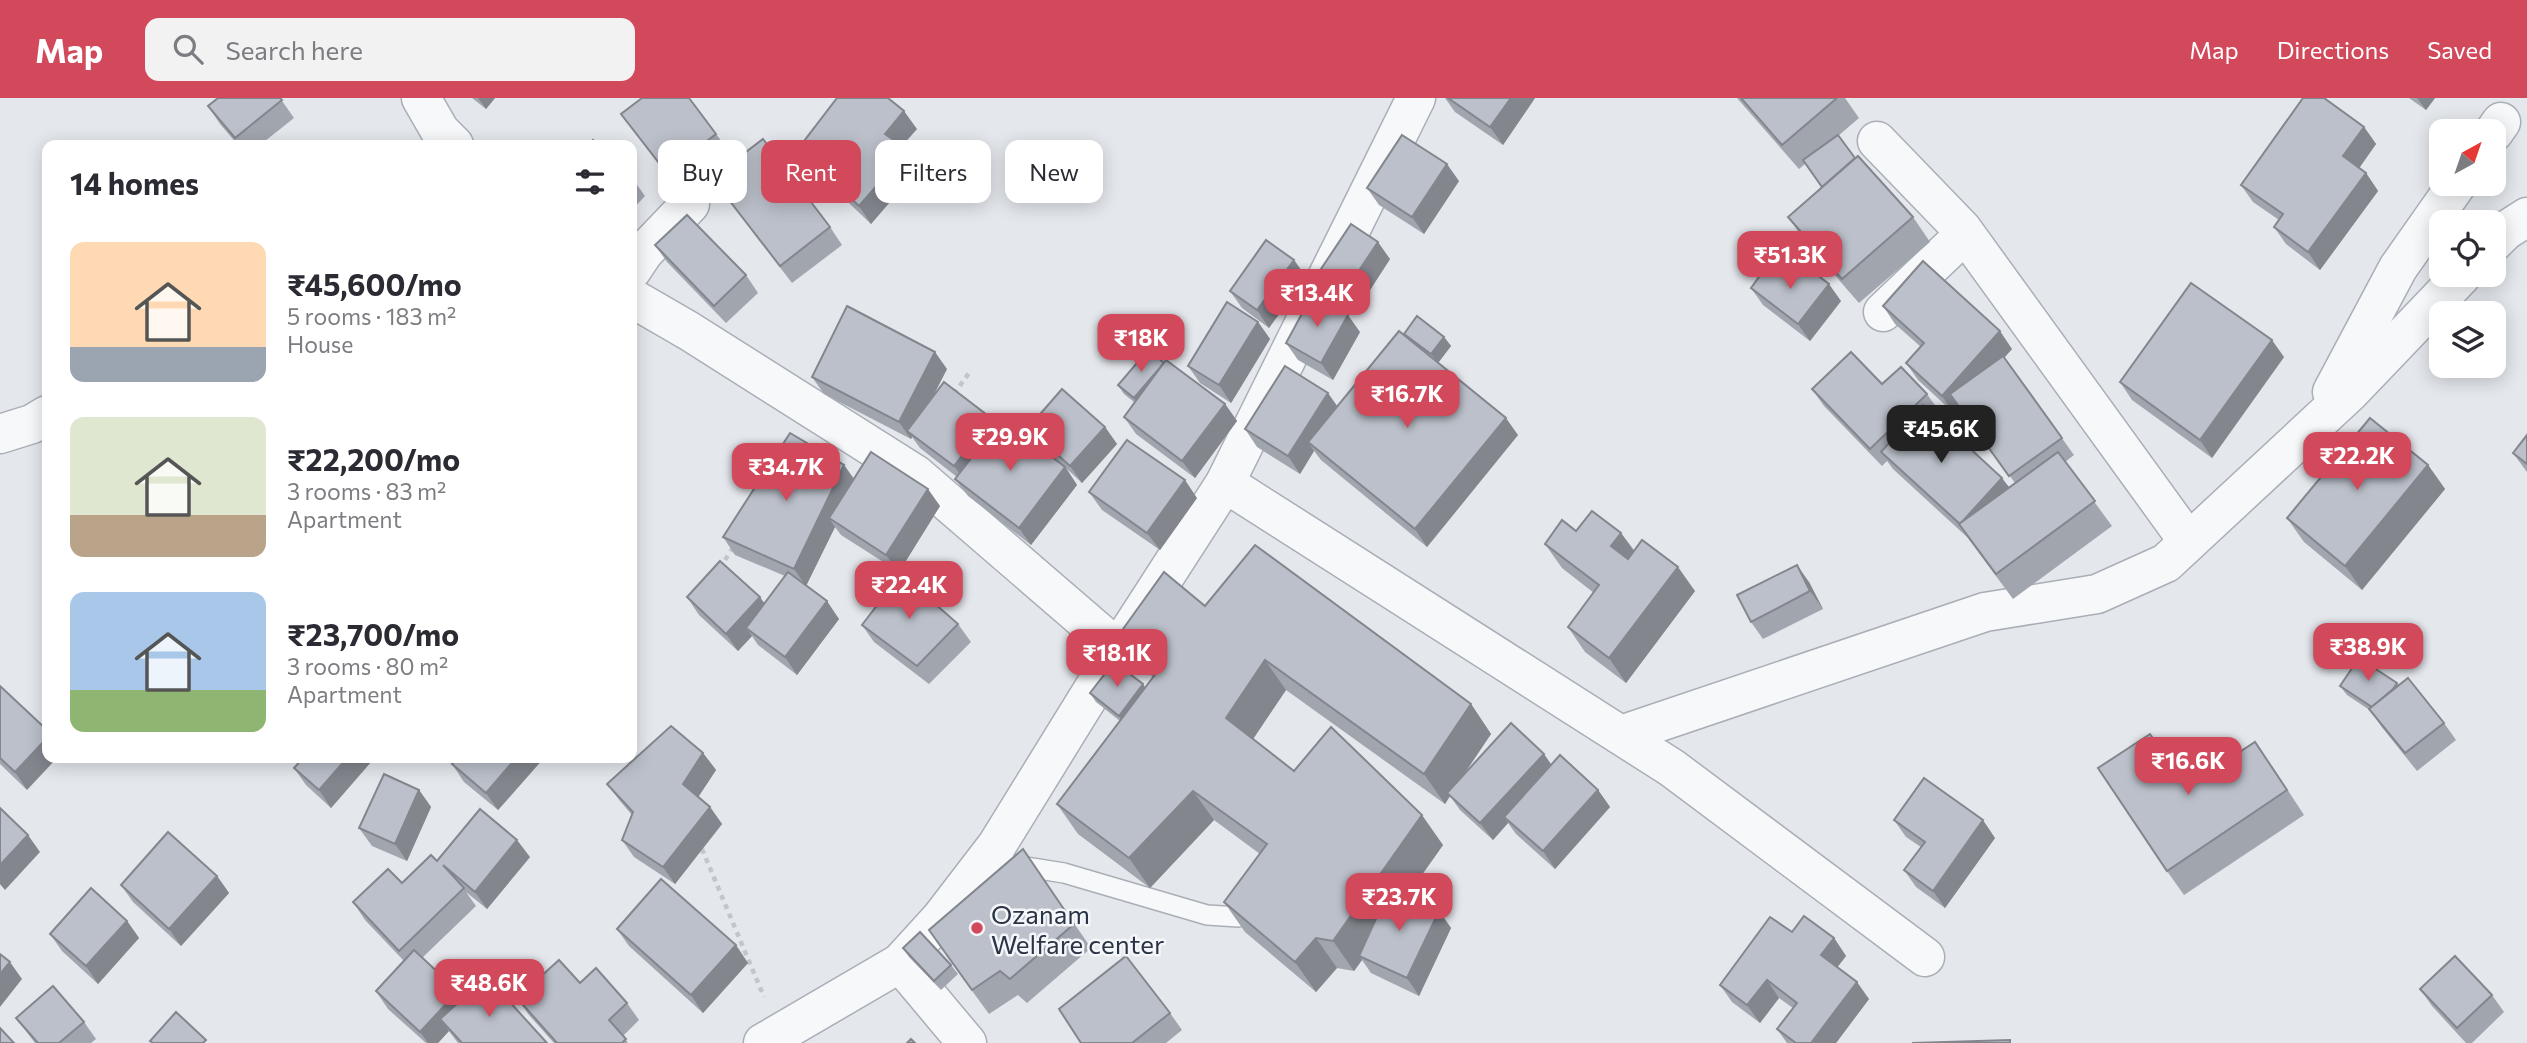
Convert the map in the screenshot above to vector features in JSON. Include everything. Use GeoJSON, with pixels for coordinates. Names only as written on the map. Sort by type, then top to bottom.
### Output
{"type":"FeatureCollection","features":[{"type":"Feature","properties":{"kind":"street"},"geometry":{"type":"LineString","coordinates":[[421,98],[440,131],[449,140]]}},
{"type":"Feature","properties":{"kind":"street"},"geometry":{"type":"LineString","coordinates":[[771,1038],[900,963],[940,918],[1004,833],[1224,484],[1416,98]]}},
{"type":"Feature","properties":{"kind":"street"},"geometry":{"type":"LineString","coordinates":[[1877,141],[1965,234],[2188,541]]}},
{"type":"Feature","properties":{"kind":"street"},"geometry":{"type":"LineString","coordinates":[[2315,425],[2398,268],[2449,196]]}},
{"type":"Feature","properties":{"kind":"street"},"geometry":{"type":"LineString","coordinates":[[637,263],[644,252],[690,204]]}},
{"type":"Feature","properties":{"kind":"street"},"geometry":{"type":"LineString","coordinates":[[2506,230],[2527,217]]}},
{"type":"Feature","properties":{"kind":"street"},"geometry":{"type":"LineString","coordinates":[[1883,312],[1965,234]]}},
{"type":"Feature","properties":{"kind":"street"},"geometry":{"type":"LineString","coordinates":[[1621,735],[1985,612],[2097,594],[2166,563],[2349,393],[2451,287]]}},
{"type":"Feature","properties":{"kind":"street"},"geometry":{"type":"LineString","coordinates":[[637,301],[915,474],[1118,649]]}},
{"type":"Feature","properties":{"kind":"street"},"geometry":{"type":"LineString","coordinates":[[0,434],[42,418]]}},
{"type":"Feature","properties":{"kind":"street"},"geometry":{"type":"LineString","coordinates":[[1224,484],[1672,768],[1925,957]]}},
{"type":"Feature","properties":{"kind":"street"},"geometry":{"type":"LineString","coordinates":[[900,963],[967,1043]]}},
{"type":"Feature","properties":{"kind":"lane"},"geometry":{"type":"LineString","coordinates":[[985,860],[1064,873],[1207,915],[1239,917]]}},
{"type":"Feature","properties":{"kind":"path"},"geometry":{"type":"LineString","coordinates":[[948,402],[971,370]]}},
{"type":"Feature","properties":{"kind":"path"},"geometry":{"type":"LineString","coordinates":[[725,559],[737,541]]}},
{"type":"Feature","properties":{"kind":"path"},"geometry":{"type":"LineString","coordinates":[[702,849],[771,1038]]}},
{"type":"Feature","properties":{"kind":"building"},"geometry":{"type":"Polygon","coordinates":[[[218,98],[282,100],[235,138],[208,106],[218,98]]]}},
{"type":"Feature","properties":{"kind":"building"},"geometry":{"type":"Polygon","coordinates":[[[642,98],[689,98],[716,134],[708,140],[658,140],[658,162],[621,114],[642,98]]]}},
{"type":"Feature","properties":{"kind":"building"},"geometry":{"type":"Polygon","coordinates":[[[837,98],[888,98],[904,111],[885,134],[894,140],[875,140],[875,188],[859,206],[856,203],[861,203],[861,140],[805,140],[837,98]]]}},
{"type":"Feature","properties":{"kind":"building"},"geometry":{"type":"Polygon","coordinates":[[[1448,98],[1511,98],[1490,127],[1448,98]]]}},
{"type":"Feature","properties":{"kind":"building"},"geometry":{"type":"Polygon","coordinates":[[[1741,98],[1837,98],[1782,145],[1741,98]]]}},
{"type":"Feature","properties":{"kind":"building"},"geometry":{"type":"Polygon","coordinates":[[[2303,98],[2324,98],[2364,127],[2343,156],[2366,173],[2308,252],[2274,227],[2283,214],[2241,185],[2303,98]]]}},
{"type":"Feature","properties":{"kind":"building"},"geometry":{"type":"Polygon","coordinates":[[[1402,135],[1447,164],[1412,217],[1367,188],[1402,135]]]}},
{"type":"Feature","properties":{"kind":"building"},"geometry":{"type":"Polygon","coordinates":[[[1838,135],[1855,158],[1822,187],[1803,160],[1838,135]]]}},
{"type":"Feature","properties":{"kind":"building"},"geometry":{"type":"Polygon","coordinates":[[[761,141],[761,203],[812,203],[830,227],[780,266],[731,203],[747,203],[747,151],[761,141]]]}},
{"type":"Feature","properties":{"kind":"building"},"geometry":{"type":"Polygon","coordinates":[[[1858,156],[1913,217],[1842,279],[1788,217],[1858,156]]]}},
{"type":"Feature","properties":{"kind":"building"},"geometry":{"type":"Polygon","coordinates":[[[687,215],[746,275],[714,306],[655,245],[687,215]]]}},
{"type":"Feature","properties":{"kind":"building"},"geometry":{"type":"Polygon","coordinates":[[[1351,224],[1378,242],[1346,290],[1319,272],[1351,224]]]}},
{"type":"Feature","properties":{"kind":"building"},"geometry":{"type":"Polygon","coordinates":[[[1266,240],[1294,260],[1257,310],[1230,291],[1266,240]]]}},
{"type":"Feature","properties":{"kind":"building"},"geometry":{"type":"Polygon","coordinates":[[[1923,261],[2000,331],[1942,396],[1906,363],[1924,343],[1883,306],[1923,261]]]}},
{"type":"Feature","properties":{"kind":"building"},"geometry":{"type":"Polygon","coordinates":[[[1769,263],[1792,281],[1804,265],[1829,284],[1798,324],[1751,288],[1769,263]]]}},
{"type":"Feature","properties":{"kind":"building"},"geometry":{"type":"Polygon","coordinates":[[[2191,283],[2272,340],[2200,440],[2120,382],[2191,283]]]}},
{"type":"Feature","properties":{"kind":"building"},"geometry":{"type":"Polygon","coordinates":[[[1312,295],[1348,315],[1321,363],[1286,343],[1312,295]]]}},
{"type":"Feature","properties":{"kind":"building"},"geometry":{"type":"Polygon","coordinates":[[[1227,302],[1258,322],[1219,385],[1188,366],[1227,302]]]}},
{"type":"Feature","properties":{"kind":"building"},"geometry":{"type":"Polygon","coordinates":[[[847,306],[935,352],[899,422],[812,377],[847,306]]]}},
{"type":"Feature","properties":{"kind":"building"},"geometry":{"type":"Polygon","coordinates":[[[1417,316],[1444,337],[1431,354],[1404,334],[1417,316]]]}},
{"type":"Feature","properties":{"kind":"building"},"geometry":{"type":"Polygon","coordinates":[[[1399,331],[1506,418],[1415,529],[1308,442],[1399,331]]]}},
{"type":"Feature","properties":{"kind":"building"},"geometry":{"type":"Polygon","coordinates":[[[1149,349],[1164,363],[1134,398],[1118,385],[1149,349]]]}},
{"type":"Feature","properties":{"kind":"building"},"geometry":{"type":"Polygon","coordinates":[[[1851,352],[1882,384],[1901,367],[1927,394],[1870,449],[1812,389],[1851,352]]]}},
{"type":"Feature","properties":{"kind":"building"},"geometry":{"type":"Polygon","coordinates":[[[2003,356],[2062,438],[2009,476],[1950,394],[2003,356]]]}},
{"type":"Feature","properties":{"kind":"building"},"geometry":{"type":"Polygon","coordinates":[[[1166,360],[1225,404],[1182,461],[1124,417],[1166,360]]]}},
{"type":"Feature","properties":{"kind":"building"},"geometry":{"type":"Polygon","coordinates":[[[1285,366],[1328,393],[1288,456],[1245,429],[1285,366]]]}},
{"type":"Feature","properties":{"kind":"building"},"geometry":{"type":"Polygon","coordinates":[[[944,382],[991,418],[954,466],[907,431],[944,382]]]}},
{"type":"Feature","properties":{"kind":"building"},"geometry":{"type":"Polygon","coordinates":[[[1062,389],[1105,427],[1070,466],[1028,428],[1062,389]]]}},
{"type":"Feature","properties":{"kind":"building"},"geometry":{"type":"Polygon","coordinates":[[[1923,405],[2002,478],[1960,524],[1881,452],[1923,405]]]}},
{"type":"Feature","properties":{"kind":"building"},"geometry":{"type":"Polygon","coordinates":[[[2370,418],[2428,465],[2345,566],[2287,518],[2370,418]]]}},
{"type":"Feature","properties":{"kind":"building"},"geometry":{"type":"Polygon","coordinates":[[[1002,419],[1065,467],[1019,528],[955,479],[1002,419]]]}},
{"type":"Feature","properties":{"kind":"building"},"geometry":{"type":"Polygon","coordinates":[[[790,433],[844,465],[794,569],[723,537],[790,433]]]}},
{"type":"Feature","properties":{"kind":"building"},"geometry":{"type":"Polygon","coordinates":[[[2527,435],[2527,464],[2513,453],[2527,435]]]}},
{"type":"Feature","properties":{"kind":"building"},"geometry":{"type":"Polygon","coordinates":[[[1127,440],[1185,480],[1147,533],[1089,492],[1127,440]]]}},
{"type":"Feature","properties":{"kind":"building"},"geometry":{"type":"Polygon","coordinates":[[[871,452],[928,489],[886,555],[829,518],[871,452]]]}},
{"type":"Feature","properties":{"kind":"building"},"geometry":{"type":"Polygon","coordinates":[[[2058,452],[2095,501],[1996,574],[1959,524],[2058,452]]]}},
{"type":"Feature","properties":{"kind":"building"},"geometry":{"type":"Polygon","coordinates":[[[1592,511],[1621,533],[1611,546],[1628,559],[1642,540],[1678,567],[1609,658],[1568,627],[1599,585],[1545,544],[1562,520],[1576,531],[1592,511]]]}},
{"type":"Feature","properties":{"kind":"building"},"geometry":{"type":"Polygon","coordinates":[[[1255,545],[1471,704],[1424,774],[1265,660],[1226,718],[1294,771],[1331,727],[1422,815],[1333,941],[1316,938],[1295,962],[1224,902],[1267,844],[1193,791],[1129,858],[1057,804],[1160,668],[1118,636],[1164,572],[1205,606],[1255,545]]]}},
{"type":"Feature","properties":{"kind":"building"},"geometry":{"type":"Polygon","coordinates":[[[720,561],[760,597],[726,634],[687,597],[720,561]]]}},
{"type":"Feature","properties":{"kind":"building"},"geometry":{"type":"Polygon","coordinates":[[[1797,565],[1810,591],[1751,622],[1737,595],[1797,565]]]}},
{"type":"Feature","properties":{"kind":"building"},"geometry":{"type":"Polygon","coordinates":[[[788,572],[827,601],[785,657],[746,628],[788,572]]]}},
{"type":"Feature","properties":{"kind":"building"},"geometry":{"type":"Polygon","coordinates":[[[901,574],[958,624],[917,666],[862,625],[901,574]]]}},
{"type":"Feature","properties":{"kind":"building"},"geometry":{"type":"Polygon","coordinates":[[[2359,658],[2397,683],[2372,707],[2340,686],[2359,658]]]}},
{"type":"Feature","properties":{"kind":"building"},"geometry":{"type":"Polygon","coordinates":[[[1114,662],[1143,684],[1119,716],[1090,693],[1114,662]]]}},
{"type":"Feature","properties":{"kind":"building"},"geometry":{"type":"Polygon","coordinates":[[[2408,678],[2444,723],[2405,753],[2369,709],[2408,678]]]}},
{"type":"Feature","properties":{"kind":"building"},"geometry":{"type":"Polygon","coordinates":[[[0,686],[42,725],[42,743],[15,772],[0,758],[0,686]]]}},
{"type":"Feature","properties":{"kind":"building"},"geometry":{"type":"Polygon","coordinates":[[[1511,723],[1544,754],[1480,823],[1447,793],[1511,723]]]}},
{"type":"Feature","properties":{"kind":"building"},"geometry":{"type":"Polygon","coordinates":[[[671,726],[703,753],[683,784],[710,807],[663,867],[622,840],[633,812],[607,784],[630,763],[637,763],[637,757],[671,726]]]}},
{"type":"Feature","properties":{"kind":"building"},"geometry":{"type":"Polygon","coordinates":[[[2150,734],[2186,787],[2255,742],[2287,790],[2167,871],[2098,768],[2150,734]]]}},
{"type":"Feature","properties":{"kind":"building"},"geometry":{"type":"Polygon","coordinates":[[[1560,755],[1598,790],[1543,851],[1504,817],[1560,755]]]}},
{"type":"Feature","properties":{"kind":"building"},"geometry":{"type":"Polygon","coordinates":[[[298,763],[343,763],[319,790],[294,768],[298,763]]]}},
{"type":"Feature","properties":{"kind":"building"},"geometry":{"type":"Polygon","coordinates":[[[453,763],[512,763],[486,793],[453,763]]]}},
{"type":"Feature","properties":{"kind":"building"},"geometry":{"type":"Polygon","coordinates":[[[384,774],[419,790],[395,844],[359,828],[384,774]]]}},
{"type":"Feature","properties":{"kind":"building"},"geometry":{"type":"Polygon","coordinates":[[[1924,778],[1983,820],[1933,891],[1904,870],[1925,842],[1894,820],[1924,778]]]}},
{"type":"Feature","properties":{"kind":"building"},"geometry":{"type":"Polygon","coordinates":[[[0,808],[28,835],[0,865],[0,808]]]}},
{"type":"Feature","properties":{"kind":"building"},"geometry":{"type":"Polygon","coordinates":[[[480,809],[517,840],[475,892],[443,865],[464,888],[399,951],[353,902],[388,869],[402,883],[431,855],[437,861],[480,809]]]}},
{"type":"Feature","properties":{"kind":"building"},"geometry":{"type":"Polygon","coordinates":[[[168,832],[217,876],[169,929],[121,885],[168,832]]]}},
{"type":"Feature","properties":{"kind":"building"},"geometry":{"type":"Polygon","coordinates":[[[1023,849],[1074,924],[1010,979],[1000,971],[972,990],[929,930],[1023,849]]]}},
{"type":"Feature","properties":{"kind":"building"},"geometry":{"type":"Polygon","coordinates":[[[661,879],[736,945],[691,995],[617,929],[661,879]]]}},
{"type":"Feature","properties":{"kind":"building"},"geometry":{"type":"Polygon","coordinates":[[[91,888],[127,921],[86,966],[50,934],[91,888]]]}},
{"type":"Feature","properties":{"kind":"building"},"geometry":{"type":"Polygon","coordinates":[[[1390,888],[1439,911],[1407,978],[1359,956],[1390,888]]]}},
{"type":"Feature","properties":{"kind":"building"},"geometry":{"type":"Polygon","coordinates":[[[1804,916],[1834,938],[1821,955],[1857,982],[1811,1043],[1796,1043],[1777,1029],[1797,1003],[1767,980],[1747,1005],[1720,985],[1770,917],[1792,932],[1804,916]]]}},
{"type":"Feature","properties":{"kind":"building"},"geometry":{"type":"Polygon","coordinates":[[[920,932],[951,965],[934,981],[903,948],[920,932]]]}},
{"type":"Feature","properties":{"kind":"building"},"geometry":{"type":"Polygon","coordinates":[[[414,950],[458,991],[420,1032],[376,991],[414,950]]]}},
{"type":"Feature","properties":{"kind":"building"},"geometry":{"type":"Polygon","coordinates":[[[0,954],[10,962],[0,974],[0,954]]]}},
{"type":"Feature","properties":{"kind":"building"},"geometry":{"type":"Polygon","coordinates":[[[1126,956],[1170,1013],[1132,1043],[1081,1043],[1059,1009],[1126,956]]]}},
{"type":"Feature","properties":{"kind":"building"},"geometry":{"type":"Polygon","coordinates":[[[2455,956],[2492,995],[2457,1028],[2420,989],[2455,956]]]}},
{"type":"Feature","properties":{"kind":"building"},"geometry":{"type":"Polygon","coordinates":[[[559,960],[580,983],[596,968],[627,1003],[609,1020],[626,1039],[622,1043],[557,1043],[517,998],[559,960]]]}},
{"type":"Feature","properties":{"kind":"building"},"geometry":{"type":"Polygon","coordinates":[[[487,977],[547,1043],[462,1043],[440,1019],[487,977]]]}},
{"type":"Feature","properties":{"kind":"building"},"geometry":{"type":"Polygon","coordinates":[[[53,986],[84,1022],[59,1043],[38,1043],[16,1018],[53,986]]]}},
{"type":"Feature","properties":{"kind":"building"},"geometry":{"type":"Polygon","coordinates":[[[176,1012],[206,1040],[203,1043],[150,1041],[176,1012]]]}},
{"type":"Feature","properties":{"kind":"building"},"geometry":{"type":"Polygon","coordinates":[[[0,1028],[14,1043],[0,1043],[0,1028]]]}},
{"type":"Feature","properties":{"kind":"building"},"geometry":{"type":"Polygon","coordinates":[[[2010,1040],[2010,1043],[1912,1043],[2010,1040]]]}},
{"type":"Feature","properties":{"kind":"place","name":"Ozanam Welfare center"},"geometry":{"type":"Point","coordinates":[977,928]}}]}
